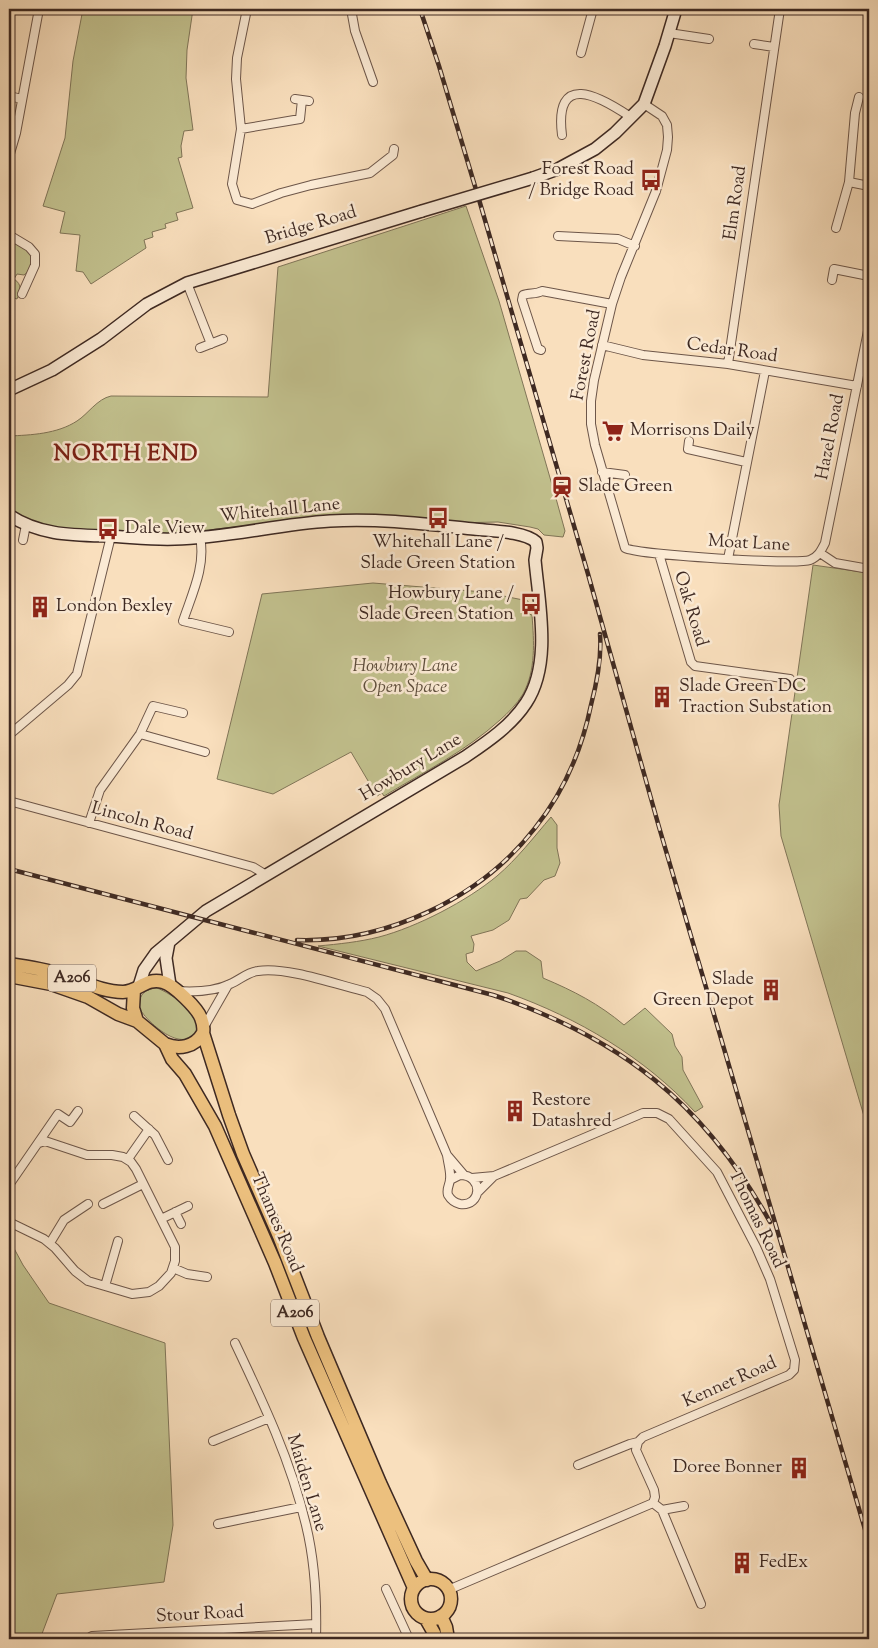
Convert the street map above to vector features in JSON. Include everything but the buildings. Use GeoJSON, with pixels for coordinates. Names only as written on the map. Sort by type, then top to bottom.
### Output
{"type":"FeatureCollection","features":[{"type":"Feature","properties":{"kind":"main road","name":"A206"},"geometry":{"type":"LineString","coordinates":[[9,964],[47,970],[104,989],[126,992],[137,988]]}},
{"type":"Feature","properties":{"kind":"main road","name":"Thames Road"},"geometry":{"type":"LineString","coordinates":[[9,976],[51,984],[69,990],[88,997],[118,1014],[137,1021],[165,1044],[172,1058],[185,1074],[215,1126],[275,1263],[304,1338],[414,1588],[411,1596],[412,1607],[426,1619],[436,1639]]}},
{"type":"Feature","properties":{"kind":"main road"},"geometry":{"type":"LineString","coordinates":[[137,1021],[133,1008],[137,988],[154,982],[162,982],[173,988]]}},
{"type":"Feature","properties":{"kind":"main road","name":"Thames Road"},"geometry":{"type":"LineString","coordinates":[[173,988],[200,1016],[228,1115],[279,1236],[318,1337],[380,1483],[416,1561],[427,1580]]}},
{"type":"Feature","properties":{"kind":"main road"},"geometry":{"type":"LineString","coordinates":[[165,1044],[184,1047],[196,1042],[203,1031]]}},
{"type":"Feature","properties":{"kind":"main road"},"geometry":{"type":"LineString","coordinates":[[414,1588],[419,1583],[434,1580],[441,1582],[448,1590],[450,1601],[448,1610],[435,1619],[426,1619]]}},
{"type":"Feature","properties":{"kind":"main road"},"geometry":{"type":"LineString","coordinates":[[441,1616],[446,1627],[448,1639]]}},
{"type":"Feature","properties":{"kind":"street"},"geometry":{"type":"LineString","coordinates":[[9,157],[16,133],[39,9]]}},
{"type":"Feature","properties":{"kind":"street"},"geometry":{"type":"LineString","coordinates":[[247,9],[237,58],[236,79],[241,129],[232,184],[237,200],[252,204],[311,185],[370,173],[393,155],[394,149]]}},
{"type":"Feature","properties":{"kind":"street"},"geometry":{"type":"LineString","coordinates":[[351,9],[357,36],[373,82]]}},
{"type":"Feature","properties":{"kind":"street"},"geometry":{"type":"LineString","coordinates":[[581,53],[592,9]]}},
{"type":"Feature","properties":{"kind":"street"},"geometry":{"type":"LineString","coordinates":[[644,104],[676,9]]}},
{"type":"Feature","properties":{"kind":"street","name":"Elm Road"},"geometry":{"type":"LineString","coordinates":[[728,364],[780,9]]}},
{"type":"Feature","properties":{"kind":"street"},"geometry":{"type":"LineString","coordinates":[[669,33],[709,39]]}},
{"type":"Feature","properties":{"kind":"street"},"geometry":{"type":"LineString","coordinates":[[754,44],[774,47]]}},
{"type":"Feature","properties":{"kind":"street"},"geometry":{"type":"LineString","coordinates":[[562,134],[560,120],[564,102],[577,94],[587,94],[605,100],[630,116]]}},
{"type":"Feature","properties":{"kind":"street"},"geometry":{"type":"LineString","coordinates":[[9,96],[22,99]]}},
{"type":"Feature","properties":{"kind":"street"},"geometry":{"type":"LineString","coordinates":[[836,228],[849,182],[855,113],[859,97]]}},
{"type":"Feature","properties":{"kind":"street"},"geometry":{"type":"LineString","coordinates":[[241,129],[300,119],[302,100]]}},
{"type":"Feature","properties":{"kind":"street","name":"Bridge Road"},"geometry":{"type":"LineString","coordinates":[[9,390],[52,370],[100,339],[147,304],[187,283],[558,169],[595,149],[615,133],[644,104]]}},
{"type":"Feature","properties":{"kind":"street","name":"Forest Road"},"geometry":{"type":"LineString","coordinates":[[624,545],[602,472],[591,424],[591,401],[594,380],[612,304],[656,191],[666,150],[667,125],[662,116],[644,104]]}},
{"type":"Feature","properties":{"kind":"street"},"geometry":{"type":"LineString","coordinates":[[849,182],[869,186]]}},
{"type":"Feature","properties":{"kind":"street"},"geometry":{"type":"LineString","coordinates":[[9,235],[30,247],[35,254],[35,264],[22,294]]}},
{"type":"Feature","properties":{"kind":"street"},"geometry":{"type":"LineString","coordinates":[[558,236],[618,239],[634,246]]}},
{"type":"Feature","properties":{"kind":"street"},"geometry":{"type":"LineString","coordinates":[[832,280],[834,269],[869,276]]}},
{"type":"Feature","properties":{"kind":"street"},"geometry":{"type":"LineString","coordinates":[[187,283],[211,344]]}},
{"type":"Feature","properties":{"kind":"street"},"geometry":{"type":"LineString","coordinates":[[541,350],[538,349],[522,300],[523,295],[527,293],[536,294],[542,291],[612,304]]}},
{"type":"Feature","properties":{"kind":"street","name":"Hazel Road"},"geometry":{"type":"LineString","coordinates":[[820,553],[825,543],[869,326]]}},
{"type":"Feature","properties":{"kind":"street"},"geometry":{"type":"LineString","coordinates":[[200,348],[223,339]]}},
{"type":"Feature","properties":{"kind":"street","name":"Cedar Road"},"geometry":{"type":"LineString","coordinates":[[602,346],[643,354],[728,364],[857,386]]}},
{"type":"Feature","properties":{"kind":"street"},"geometry":{"type":"LineString","coordinates":[[728,559],[765,371]]}},
{"type":"Feature","properties":{"kind":"street"},"geometry":{"type":"LineString","coordinates":[[690,440],[687,453],[746,462]]}},
{"type":"Feature","properties":{"kind":"street"},"geometry":{"type":"LineString","coordinates":[[602,472],[625,475]]}},
{"type":"Feature","properties":{"kind":"street","name":"Whitehall Lane"},"geometry":{"type":"LineString","coordinates":[[9,515],[36,529],[70,535],[175,539],[276,526],[362,520],[393,520],[527,536],[536,542]]}},
{"type":"Feature","properties":{"kind":"street"},"geometry":{"type":"LineString","coordinates":[[22,540],[26,525]]}},
{"type":"Feature","properties":{"kind":"street"},"geometry":{"type":"LineString","coordinates":[[9,735],[68,685],[77,674],[110,536]]}},
{"type":"Feature","properties":{"kind":"street"},"geometry":{"type":"LineString","coordinates":[[200,537],[202,563],[183,621],[229,632]]}},
{"type":"Feature","properties":{"kind":"street","name":"Howbury Lane"},"geometry":{"type":"LineString","coordinates":[[137,988],[144,970],[156,953],[206,911],[465,757],[493,738],[525,705],[535,687],[542,645],[535,560],[536,542]]}},
{"type":"Feature","properties":{"kind":"street","name":"Moat Lane"},"geometry":{"type":"LineString","coordinates":[[624,545],[632,551],[728,559],[806,561],[811,560],[820,553]]}},
{"type":"Feature","properties":{"kind":"street"},"geometry":{"type":"LineString","coordinates":[[820,553],[835,563],[869,569]]}},
{"type":"Feature","properties":{"kind":"street","name":"Oak Road"},"geometry":{"type":"LineString","coordinates":[[659,554],[691,662],[695,666],[790,678]]}},
{"type":"Feature","properties":{"kind":"street"},"geometry":{"type":"LineString","coordinates":[[89,823],[100,790],[140,734],[153,706],[183,713]]}},
{"type":"Feature","properties":{"kind":"street"},"geometry":{"type":"LineString","coordinates":[[140,734],[205,752]]}},
{"type":"Feature","properties":{"kind":"street","name":"Lincoln Road"},"geometry":{"type":"LineString","coordinates":[[9,801],[253,867],[266,875]]}},
{"type":"Feature","properties":{"kind":"street"},"geometry":{"type":"LineString","coordinates":[[169,942],[166,962],[173,988]]}},
{"type":"Feature","properties":{"kind":"street","name":"Thomas Road"},"geometry":{"type":"LineString","coordinates":[[173,988],[196,992],[228,985],[257,970],[276,970],[367,992],[377,999],[385,1009],[446,1155],[450,1180],[448,1191],[452,1200],[456,1203],[468,1204],[494,1176]]}},
{"type":"Feature","properties":{"kind":"street","name":"Thomas Road"},"geometry":{"type":"LineString","coordinates":[[203,1031],[206,1021],[228,985]]}},
{"type":"Feature","properties":{"kind":"street"},"geometry":{"type":"LineString","coordinates":[[9,1185],[58,1114],[70,1122],[78,1111]]}},
{"type":"Feature","properties":{"kind":"street","name":"Thomas Road"},"geometry":{"type":"LineString","coordinates":[[446,1155],[464,1174],[472,1178],[494,1176],[643,1113],[657,1113],[669,1119],[717,1172],[756,1248],[770,1279],[775,1298]]}},
{"type":"Feature","properties":{"kind":"street"},"geometry":{"type":"LineString","coordinates":[[134,1116],[155,1135],[168,1160]]}},
{"type":"Feature","properties":{"kind":"street"},"geometry":{"type":"LineString","coordinates":[[128,1160],[149,1129]]}},
{"type":"Feature","properties":{"kind":"street"},"geometry":{"type":"LineString","coordinates":[[9,1222],[18,1228],[38,1235],[50,1243],[68,1265],[81,1277],[132,1294],[149,1292],[164,1282],[173,1268],[175,1247],[136,1169],[128,1160],[117,1155],[95,1155],[74,1152],[44,1141],[39,1143]]}},
{"type":"Feature","properties":{"kind":"street"},"geometry":{"type":"LineString","coordinates":[[450,1180],[454,1176],[464,1174]]}},
{"type":"Feature","properties":{"kind":"street"},"geometry":{"type":"LineString","coordinates":[[472,1178],[477,1185],[477,1193]]}},
{"type":"Feature","properties":{"kind":"street"},"geometry":{"type":"LineString","coordinates":[[103,1204],[143,1184]]}},
{"type":"Feature","properties":{"kind":"street"},"geometry":{"type":"LineString","coordinates":[[50,1243],[64,1220],[88,1204]]}},
{"type":"Feature","properties":{"kind":"street"},"geometry":{"type":"LineString","coordinates":[[161,1219],[188,1206]]}},
{"type":"Feature","properties":{"kind":"street"},"geometry":{"type":"LineString","coordinates":[[175,1212],[181,1224]]}},
{"type":"Feature","properties":{"kind":"street"},"geometry":{"type":"LineString","coordinates":[[106,1286],[118,1241]]}},
{"type":"Feature","properties":{"kind":"street"},"geometry":{"type":"LineString","coordinates":[[173,1268],[186,1274],[207,1277]]}},
{"type":"Feature","properties":{"kind":"street","name":"Kennet Road"},"geometry":{"type":"LineString","coordinates":[[578,1465],[638,1442],[643,1437],[789,1375],[794,1370],[795,1360],[775,1298]]}},
{"type":"Feature","properties":{"kind":"street","name":"Maiden Lane"},"geometry":{"type":"LineString","coordinates":[[235,1343],[284,1452],[302,1507],[312,1560],[316,1639]]}},
{"type":"Feature","properties":{"kind":"street"},"geometry":{"type":"LineString","coordinates":[[213,1441],[269,1418]]}},
{"type":"Feature","properties":{"kind":"street"},"geometry":{"type":"LineString","coordinates":[[448,1590],[653,1503],[655,1497],[654,1490],[636,1450],[638,1442]]}},
{"type":"Feature","properties":{"kind":"street"},"geometry":{"type":"LineString","coordinates":[[653,1503],[662,1510],[701,1604]]}},
{"type":"Feature","properties":{"kind":"street"},"geometry":{"type":"LineString","coordinates":[[662,1510],[684,1506]]}},
{"type":"Feature","properties":{"kind":"street"},"geometry":{"type":"LineString","coordinates":[[218,1524],[302,1507]]}},
{"type":"Feature","properties":{"kind":"street"},"geometry":{"type":"LineString","coordinates":[[386,1589],[410,1639]]}},
{"type":"Feature","properties":{"kind":"street","name":"Stour Road"},"geometry":{"type":"LineString","coordinates":[[87,1639],[92,1636],[101,1635],[316,1624]]}},
{"type":"Feature","properties":{"kind":"green space"},"geometry":{"type":"Polygon","coordinates":[[[83,9],[193,9],[187,50],[186,78],[193,130],[184,131],[181,146],[182,157],[178,158],[193,208],[176,213],[178,220],[165,224],[166,228],[152,232],[153,237],[144,240],[146,248],[91,284],[83,272],[76,271],[80,235],[60,233],[65,212],[43,206],[65,138],[73,61],[83,9]]]}},
{"type":"Feature","properties":{"kind":"green space"},"geometry":{"type":"Polygon","coordinates":[[[466,206],[499,301],[565,531],[563,537],[544,535],[538,529],[530,527],[498,522],[452,523],[328,517],[216,529],[196,533],[150,534],[117,532],[116,530],[110,530],[109,532],[44,529],[9,510],[9,436],[44,433],[61,429],[77,421],[101,400],[111,396],[268,397],[278,267],[466,206]]]}},
{"type":"Feature","properties":{"kind":"green space"},"geometry":{"type":"Polygon","coordinates":[[[9,238],[30,251],[33,259],[29,271],[24,275],[17,274],[14,279],[20,286],[17,299],[9,296],[9,238]]]}},
{"type":"Feature","properties":{"kind":"green space"},"geometry":{"type":"Polygon","coordinates":[[[813,565],[869,573],[869,1133],[781,836],[779,805],[813,565]]]}},
{"type":"Feature","properties":{"kind":"green space","name":"Howbury Lane Open Space"},"geometry":{"type":"Polygon","coordinates":[[[373,583],[484,592],[528,601],[529,614],[532,615],[532,666],[527,685],[518,701],[503,717],[473,742],[384,796],[382,793],[377,796],[351,752],[273,794],[217,779],[262,594],[373,583]]]}},
{"type":"Feature","properties":{"kind":"green space"},"geometry":{"type":"Polygon","coordinates":[[[551,817],[557,825],[557,848],[560,863],[555,876],[544,880],[527,898],[520,899],[509,920],[493,930],[471,936],[474,944],[473,952],[466,954],[467,962],[476,971],[500,961],[516,951],[526,951],[541,961],[543,978],[586,998],[624,1025],[645,1008],[672,1034],[675,1046],[682,1057],[683,1070],[703,1107],[695,1112],[675,1092],[632,1057],[609,1041],[560,1014],[508,993],[318,946],[341,944],[394,933],[456,904],[497,876],[525,848],[551,817]]]}},
{"type":"Feature","properties":{"kind":"green space"},"geometry":{"type":"Polygon","coordinates":[[[157,988],[177,999],[194,1017],[197,1030],[191,1037],[183,1039],[166,1034],[142,1013],[138,1006],[140,998],[146,991],[157,988]]]}},
{"type":"Feature","properties":{"kind":"green space"},"geometry":{"type":"Polygon","coordinates":[[[9,1239],[23,1265],[49,1303],[165,1343],[173,1525],[164,1582],[57,1594],[40,1639],[9,1639],[9,1239]]]}},
{"type":"Feature","properties":{"kind":"railway"},"geometry":{"type":"LineString","coordinates":[[420,9],[480,203],[588,574],[659,827],[869,1543]]}},
{"type":"Feature","properties":{"kind":"railway"},"geometry":{"type":"LineString","coordinates":[[297,940],[331,939],[364,934],[397,924],[429,911],[459,895],[488,875],[513,853],[545,814],[563,785],[577,754],[597,679],[600,661],[600,634]]}},
{"type":"Feature","properties":{"kind":"railway"},"geometry":{"type":"LineString","coordinates":[[9,869],[493,995],[539,1012],[581,1032],[619,1054],[655,1080],[687,1109],[717,1142],[744,1180],[770,1222]]}},
{"type":"Feature","properties":{"kind":"place","name":"Forest Road / Bridge Road"},"geometry":{"type":"Point","coordinates":[651,180]}},
{"type":"Feature","properties":{"kind":"place","name":"Morrisons Daily"},"geometry":{"type":"Point","coordinates":[613,431]}},
{"type":"Feature","properties":{"kind":"place","name":"Slade Green"},"geometry":{"type":"Point","coordinates":[562,487]}},
{"type":"Feature","properties":{"kind":"place","name":"Whitehall Lane / Slade Green Station"},"geometry":{"type":"Point","coordinates":[438,518]}},
{"type":"Feature","properties":{"kind":"place","name":"Dale View"},"geometry":{"type":"Point","coordinates":[108,529]}},
{"type":"Feature","properties":{"kind":"place","name":"Howbury Lane / Slade Green Station"},"geometry":{"type":"Point","coordinates":[531,604]}},
{"type":"Feature","properties":{"kind":"place","name":"London Bexley"},"geometry":{"type":"Point","coordinates":[40,607]}},
{"type":"Feature","properties":{"kind":"place","name":"Slade Green DC Traction Substation"},"geometry":{"type":"Point","coordinates":[662,697]}},
{"type":"Feature","properties":{"kind":"place","name":"Slade Green Depot"},"geometry":{"type":"Point","coordinates":[771,990]}},
{"type":"Feature","properties":{"kind":"place","name":"Restore Datashred"},"geometry":{"type":"Point","coordinates":[515,1111]}},
{"type":"Feature","properties":{"kind":"place","name":"Doree Bonner"},"geometry":{"type":"Point","coordinates":[799,1468]}},
{"type":"Feature","properties":{"kind":"place","name":"FedEx"},"geometry":{"type":"Point","coordinates":[742,1563]}},
{"type":"Feature","properties":{"kind":"district","name":"NORTH END"},"geometry":{"type":"Point","coordinates":[126,455]}}]}
